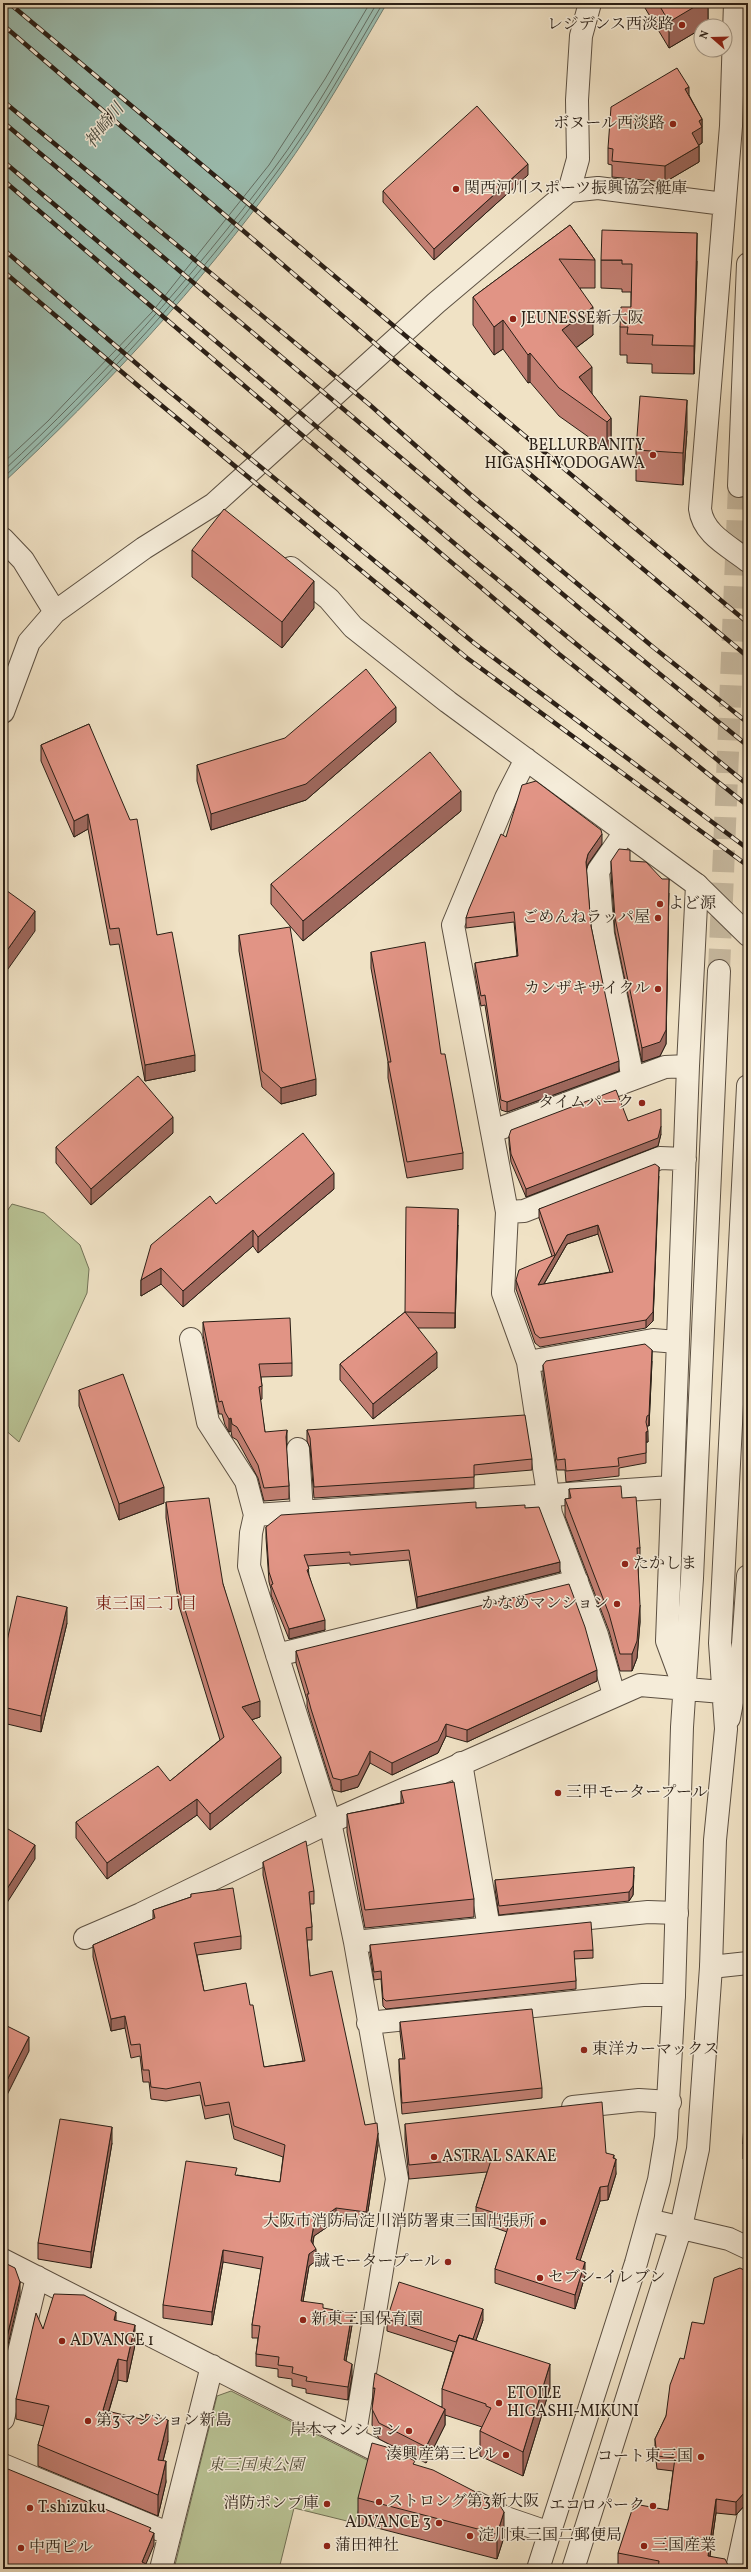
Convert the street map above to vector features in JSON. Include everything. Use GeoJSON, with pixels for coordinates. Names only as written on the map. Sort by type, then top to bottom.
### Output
{"type":"FeatureCollection","features":[{"type":"Feature","properties":{"kind":"street"},"geometry":{"type":"LineString","coordinates":[[3,712],[10,671],[29,642],[55,612],[144,548],[214,504],[436,303],[569,191],[578,159],[577,100],[582,36],[590,3]]}},
{"type":"Feature","properties":{"kind":"street"},"geometry":{"type":"LineString","coordinates":[[735,3],[731,126],[700,509],[702,520],[707,529],[748,560]]}},
{"type":"Feature","properties":{"kind":"street"},"geometry":{"type":"LineString","coordinates":[[569,191],[598,188],[724,204]]}},
{"type":"Feature","properties":{"kind":"street"},"geometry":{"type":"LineString","coordinates":[[739,486],[748,264]]}},
{"type":"Feature","properties":{"kind":"street"},"geometry":{"type":"LineString","coordinates":[[214,504],[232,519]]}},
{"type":"Feature","properties":{"kind":"street"},"geometry":{"type":"LineString","coordinates":[[3,539],[23,560],[55,612]]}},
{"type":"Feature","properties":{"kind":"street"},"geometry":{"type":"LineString","coordinates":[[275,554],[329,600],[358,631],[448,702],[697,885],[748,936]]}},
{"type":"Feature","properties":{"kind":"street"},"geometry":{"type":"LineString","coordinates":[[526,759],[506,798],[453,925],[494,1131],[507,1212],[503,1293],[528,1362],[550,1514],[577,1580],[597,1635],[614,1695]]}},
{"type":"Feature","properties":{"kind":"street"},"geometry":{"type":"LineString","coordinates":[[625,832],[598,871],[603,934],[633,1079]]}},
{"type":"Feature","properties":{"kind":"street"},"geometry":{"type":"LineString","coordinates":[[684,1687],[668,1641],[671,1487],[697,885]]}},
{"type":"Feature","properties":{"kind":"street"},"geometry":{"type":"LineString","coordinates":[[538,2569],[648,2220],[659,2180],[670,2102],[684,1687],[692,1578],[719,972]]}},
{"type":"Feature","properties":{"kind":"street"},"geometry":{"type":"LineString","coordinates":[[494,1131],[665,1067],[688,1066]]}},
{"type":"Feature","properties":{"kind":"street"},"geometry":{"type":"LineString","coordinates":[[735,1693],[720,1643],[748,1086]]}},
{"type":"Feature","properties":{"kind":"street"},"geometry":{"type":"LineString","coordinates":[[507,1212],[524,1211],[660,1158],[685,1159]]}},
{"type":"Feature","properties":{"kind":"street"},"geometry":{"type":"LineString","coordinates":[[191,1339],[208,1422],[246,1481],[255,1515],[251,1533],[249,1566],[330,1822],[355,1942],[368,2023],[397,2179],[354,2439]]}},
{"type":"Feature","properties":{"kind":"street"},"geometry":{"type":"LineString","coordinates":[[528,1362],[653,1340],[677,1342]]}},
{"type":"Feature","properties":{"kind":"street"},"geometry":{"type":"LineString","coordinates":[[298,1449],[302,1512]]}},
{"type":"Feature","properties":{"kind":"street"},"geometry":{"type":"LineString","coordinates":[[255,1515],[546,1493],[671,1487]]}},
{"type":"Feature","properties":{"kind":"street"},"geometry":{"type":"LineString","coordinates":[[573,2569],[681,2227],[698,2149],[711,1967],[715,1840],[726,1729],[735,1693],[743,1644],[748,1576]]}},
{"type":"Feature","properties":{"kind":"street"},"geometry":{"type":"LineString","coordinates":[[277,1655],[577,1580]]}},
{"type":"Feature","properties":{"kind":"street"},"geometry":{"type":"LineString","coordinates":[[85,1938],[141,1914],[330,1822],[614,1695],[644,1684],[735,1693]]}},
{"type":"Feature","properties":{"kind":"street"},"geometry":{"type":"LineString","coordinates":[[461,1763],[489,1928]]}},
{"type":"Feature","properties":{"kind":"street"},"geometry":{"type":"LineString","coordinates":[[355,1942],[648,1912],[677,1913]]}},
{"type":"Feature","properties":{"kind":"street"},"geometry":{"type":"LineString","coordinates":[[711,1967],[748,1963]]}},
{"type":"Feature","properties":{"kind":"street"},"geometry":{"type":"LineString","coordinates":[[368,2023],[643,1995],[674,1995]]}},
{"type":"Feature","properties":{"kind":"street"},"geometry":{"type":"LineString","coordinates":[[552,2110],[639,2100],[670,2102]]}},
{"type":"Feature","properties":{"kind":"street"},"geometry":{"type":"LineString","coordinates":[[388,2128],[412,2125]]}},
{"type":"Feature","properties":{"kind":"street"},"geometry":{"type":"LineString","coordinates":[[648,2220],[729,2239],[748,2248]]}},
{"type":"Feature","properties":{"kind":"street"},"geometry":{"type":"LineString","coordinates":[[3,2260],[416,2471]]}},
{"type":"Feature","properties":{"kind":"street"},"geometry":{"type":"LineString","coordinates":[[3,2419],[37,2277]]}},
{"type":"Feature","properties":{"kind":"street"},"geometry":{"type":"LineString","coordinates":[[161,2569],[212,2366]]}},
{"type":"Feature","properties":{"kind":"street"},"geometry":{"type":"LineString","coordinates":[[3,2465],[170,2534]]}},
{"type":"Feature","properties":{"kind":"street"},"geometry":{"type":"LineString","coordinates":[[458,2493],[506,2518],[550,2533]]}},
{"type":"Feature","properties":{"kind":"street"},"geometry":{"type":"LineString","coordinates":[[737,2569],[748,2518]]}},
{"type":"Feature","properties":{"kind":"green space"},"geometry":{"type":"Polygon","coordinates":[[[12,1204],[44,1213],[80,1245],[89,1269],[87,1293],[19,1442],[3,1428],[3,1217],[12,1204]]]}},
{"type":"Feature","properties":{"kind":"green space","name":"東三国東公園"},"geometry":{"type":"Polygon","coordinates":[[[231,2391],[371,2462],[355,2523],[294,2508],[279,2569],[174,2569],[217,2396],[231,2391]]]}},
{"type":"Feature","properties":{"kind":"water","name":"神崎川"},"geometry":{"type":"Polygon","coordinates":[[[3,3],[387,3],[309,133],[250,216],[184,297],[114,374],[3,483],[3,3]]]}},
{"type":"Feature","properties":{"kind":"building"},"geometry":{"type":"Polygon","coordinates":[[[658,3],[701,3],[669,22],[658,3]]]}},
{"type":"Feature","properties":{"kind":"building"},"geometry":{"type":"Polygon","coordinates":[[[677,68],[689,87],[685,89],[702,119],[699,121],[702,127],[692,133],[699,146],[665,166],[612,161],[613,149],[608,148],[611,107],[677,68]]]}},
{"type":"Feature","properties":{"kind":"building","name":"関西河川スポーツ振興協会艇庫"},"geometry":{"type":"Polygon","coordinates":[[[477,106],[528,164],[434,249],[383,191],[477,106]]]}},
{"type":"Feature","properties":{"kind":"building"},"geometry":{"type":"Polygon","coordinates":[[[570,225],[595,260],[559,259],[593,307],[562,330],[592,367],[579,377],[611,418],[607,422],[559,388],[530,353],[528,355],[503,320],[494,327],[473,297],[570,225]]]}},
{"type":"Feature","properties":{"kind":"building"},"geometry":{"type":"Polygon","coordinates":[[[602,230],[697,233],[694,346],[652,345],[653,335],[627,334],[628,327],[620,327],[621,307],[631,307],[632,264],[622,264],[622,260],[601,260],[602,230]]]}},
{"type":"Feature","properties":{"kind":"building"},"geometry":{"type":"Polygon","coordinates":[[[640,396],[687,400],[683,453],[636,450],[640,396]]]}},
{"type":"Feature","properties":{"kind":"building"},"geometry":{"type":"Polygon","coordinates":[[[224,509],[314,581],[282,622],[192,550],[224,509]]]}},
{"type":"Feature","properties":{"kind":"building"},"geometry":{"type":"Polygon","coordinates":[[[366,669],[396,707],[306,784],[211,814],[197,765],[285,738],[366,669]]]}},
{"type":"Feature","properties":{"kind":"building"},"geometry":{"type":"Polygon","coordinates":[[[89,724],[130,820],[137,819],[157,935],[172,932],[195,1055],[145,1065],[119,928],[110,929],[88,814],[74,821],[41,745],[89,724]]]}},
{"type":"Feature","properties":{"kind":"building"},"geometry":{"type":"Polygon","coordinates":[[[430,752],[461,791],[303,921],[271,884],[430,752]]]}},
{"type":"Feature","properties":{"kind":"building"},"geometry":{"type":"Polygon","coordinates":[[[536,781],[601,830],[602,834],[588,854],[586,862],[591,926],[619,1061],[507,1102],[501,1100],[485,995],[481,996],[475,963],[518,956],[514,912],[466,918],[501,834],[506,837],[522,785],[536,781]]]}},
{"type":"Feature","properties":{"kind":"building"},"geometry":{"type":"Polygon","coordinates":[[[619,849],[630,850],[630,861],[646,862],[662,879],[669,879],[666,1030],[660,1042],[642,1048],[615,918],[611,861],[619,849]]]}},
{"type":"Feature","properties":{"kind":"building"},"geometry":{"type":"Polygon","coordinates":[[[3,888],[35,911],[3,956],[3,888]]]}},
{"type":"Feature","properties":{"kind":"building"},"geometry":{"type":"Polygon","coordinates":[[[290,927],[316,1079],[281,1088],[262,1071],[239,935],[290,927]]]}},
{"type":"Feature","properties":{"kind":"building"},"geometry":{"type":"Polygon","coordinates":[[[425,942],[441,1054],[445,1054],[463,1153],[407,1162],[388,1062],[391,1062],[371,952],[425,942]]]}},
{"type":"Feature","properties":{"kind":"building"},"geometry":{"type":"Polygon","coordinates":[[[138,1076],[173,1117],[91,1189],[56,1147],[138,1076]]]}},
{"type":"Feature","properties":{"kind":"building"},"geometry":{"type":"Polygon","coordinates":[[[616,1090],[628,1121],[661,1109],[661,1126],[658,1138],[526,1189],[511,1154],[509,1136],[511,1130],[616,1090]]]}},
{"type":"Feature","properties":{"kind":"building"},"geometry":{"type":"Polygon","coordinates":[[[303,1133],[334,1173],[258,1237],[253,1230],[183,1291],[161,1268],[141,1280],[151,1245],[210,1196],[216,1204],[303,1133]]]}},
{"type":"Feature","properties":{"kind":"building"},"geometry":{"type":"Polygon","coordinates":[[[655,1164],[659,1167],[653,1312],[646,1320],[540,1338],[535,1334],[516,1280],[519,1270],[555,1255],[539,1209],[655,1164]],[[598,1225],[567,1235],[538,1285],[613,1272],[598,1225]]]}},
{"type":"Feature","properties":{"kind":"building"},"geometry":{"type":"Polygon","coordinates":[[[406,1207],[458,1209],[455,1313],[405,1312],[406,1207]]]}},
{"type":"Feature","properties":{"kind":"building"},"geometry":{"type":"Polygon","coordinates":[[[405,1312],[437,1352],[373,1404],[340,1364],[405,1312]]]}},
{"type":"Feature","properties":{"kind":"building"},"geometry":{"type":"Polygon","coordinates":[[[290,1318],[292,1363],[259,1364],[262,1386],[259,1387],[265,1432],[287,1430],[286,1437],[289,1486],[264,1488],[258,1465],[237,1427],[232,1424],[231,1418],[229,1419],[225,1412],[222,1401],[219,1402],[203,1322],[290,1318]]]}},
{"type":"Feature","properties":{"kind":"building"},"geometry":{"type":"Polygon","coordinates":[[[645,1344],[652,1350],[649,1415],[647,1416],[646,1422],[648,1431],[646,1432],[646,1453],[618,1458],[619,1466],[566,1471],[565,1459],[557,1460],[543,1365],[546,1361],[645,1344]]]}},
{"type":"Feature","properties":{"kind":"building"},"geometry":{"type":"Polygon","coordinates":[[[123,1374],[164,1487],[119,1504],[79,1390],[123,1374]]]}},
{"type":"Feature","properties":{"kind":"building"},"geometry":{"type":"Polygon","coordinates":[[[525,1415],[532,1459],[474,1465],[474,1477],[314,1487],[310,1438],[307,1430],[525,1415]]]}},
{"type":"Feature","properties":{"kind":"building"},"geometry":{"type":"Polygon","coordinates":[[[621,1486],[622,1498],[636,1497],[640,1548],[637,1548],[640,1605],[637,1641],[632,1654],[620,1654],[609,1614],[565,1499],[571,1498],[569,1489],[621,1486]]]}},
{"type":"Feature","properties":{"kind":"building"},"geometry":{"type":"Polygon","coordinates":[[[209,1498],[223,1584],[260,1701],[242,1707],[281,1757],[210,1814],[197,1799],[107,1863],[76,1822],[158,1766],[170,1781],[224,1737],[179,1590],[166,1502],[209,1498]]]}},
{"type":"Feature","properties":{"kind":"building"},"geometry":{"type":"Polygon","coordinates":[[[476,1502],[476,1508],[525,1505],[525,1508],[539,1507],[560,1562],[417,1597],[409,1550],[350,1555],[350,1552],[304,1555],[309,1569],[307,1570],[325,1620],[289,1629],[271,1585],[273,1584],[269,1572],[266,1527],[281,1515],[476,1502]]]}},
{"type":"Feature","properties":{"kind":"building"},"geometry":{"type":"Polygon","coordinates":[[[569,1584],[585,1627],[597,1670],[467,1730],[446,1724],[438,1741],[392,1763],[370,1751],[358,1775],[341,1780],[333,1778],[311,1709],[307,1694],[309,1694],[296,1651],[569,1584]]]}},
{"type":"Feature","properties":{"kind":"building"},"geometry":{"type":"Polygon","coordinates":[[[17,1596],[67,1607],[41,1716],[3,1707],[3,1659],[17,1596]]]}},
{"type":"Feature","properties":{"kind":"building"},"geometry":{"type":"Polygon","coordinates":[[[454,1782],[474,1899],[365,1910],[347,1814],[404,1803],[401,1791],[454,1782]]]}},
{"type":"Feature","properties":{"kind":"building"},"geometry":{"type":"Polygon","coordinates":[[[3,1826],[35,1845],[3,1895],[3,1826]]]}},
{"type":"Feature","properties":{"kind":"building"},"geometry":{"type":"Polygon","coordinates":[[[306,1841],[314,1891],[309,1892],[312,1927],[306,1928],[310,1976],[332,1971],[365,2125],[377,2123],[378,2133],[366,2212],[336,2208],[314,2224],[311,2241],[316,2249],[309,2254],[301,2301],[323,2304],[323,2308],[352,2313],[344,2360],[352,2364],[348,2387],[306,2381],[307,2377],[292,2373],[293,2367],[278,2365],[279,2357],[256,2354],[260,2326],[252,2325],[263,2257],[223,2250],[212,2312],[163,2305],[186,2161],[237,2168],[235,2175],[280,2182],[285,2145],[234,2126],[229,2102],[205,2106],[200,2082],[166,2089],[151,2087],[149,2070],[143,2070],[140,2044],[131,2045],[125,2016],[111,2019],[93,1945],[155,1918],[153,1910],[191,1897],[191,1894],[233,1888],[241,1936],[194,1943],[204,1991],[246,1983],[250,2005],[253,2005],[264,2067],[305,2061],[263,1862],[306,1841]]]}},
{"type":"Feature","properties":{"kind":"building"},"geometry":{"type":"Polygon","coordinates":[[[634,1867],[633,1886],[629,1892],[499,1906],[495,1880],[634,1867]]]}},
{"type":"Feature","properties":{"kind":"building"},"geometry":{"type":"Polygon","coordinates":[[[591,1922],[593,1950],[574,1951],[576,1981],[386,2001],[383,1998],[381,1971],[374,1972],[370,1945],[591,1922]]]}},
{"type":"Feature","properties":{"kind":"building"},"geometry":{"type":"Polygon","coordinates":[[[532,2009],[542,2088],[402,2103],[399,2059],[405,2059],[400,2022],[532,2009]]]}},
{"type":"Feature","properties":{"kind":"building"},"geometry":{"type":"Polygon","coordinates":[[[3,2024],[29,2037],[3,2088],[3,2024]]]}},
{"type":"Feature","properties":{"kind":"building"},"geometry":{"type":"Polygon","coordinates":[[[748,2027],[748,2176],[745,2176],[747,2144],[743,2144],[748,2027]]]}},
{"type":"Feature","properties":{"kind":"building"},"geometry":{"type":"Polygon","coordinates":[[[602,2102],[606,2153],[614,2155],[613,2158],[616,2159],[608,2186],[600,2187],[576,2259],[585,2262],[575,2295],[495,2269],[511,2218],[476,2207],[492,2157],[409,2165],[405,2124],[602,2102]]]}},
{"type":"Feature","properties":{"kind":"building"},"geometry":{"type":"Polygon","coordinates":[[[60,2119],[112,2127],[91,2252],[38,2243],[60,2119]]]}},
{"type":"Feature","properties":{"kind":"building"},"geometry":{"type":"Polygon","coordinates":[[[3,2262],[15,2268],[20,2282],[3,2354],[3,2262]]]}},
{"type":"Feature","properties":{"kind":"building"},"geometry":{"type":"Polygon","coordinates":[[[740,2268],[748,2272],[748,2494],[744,2493],[736,2502],[716,2499],[708,2556],[725,2559],[728,2565],[735,2568],[746,2564],[748,2558],[748,2569],[658,2569],[659,2561],[618,2553],[634,2504],[668,2510],[675,2458],[657,2456],[655,2439],[666,2416],[670,2385],[680,2358],[684,2359],[692,2322],[704,2324],[714,2278],[740,2268]]]}},
{"type":"Feature","properties":{"kind":"building"},"geometry":{"type":"Polygon","coordinates":[[[399,2282],[483,2309],[473,2339],[459,2335],[456,2342],[387,2319],[399,2282]]]}},
{"type":"Feature","properties":{"kind":"building"},"geometry":{"type":"Polygon","coordinates":[[[54,2294],[84,2295],[116,2312],[114,2320],[135,2325],[127,2361],[118,2359],[103,2410],[145,2420],[146,2414],[168,2420],[158,2460],[166,2461],[158,2495],[38,2445],[49,2406],[16,2399],[36,2313],[43,2329],[54,2294]]]}},
{"type":"Feature","properties":{"kind":"building","name":"ETOILE HIGASHI-MIKUNI"},"geometry":{"type":"Polygon","coordinates":[[[459,2335],[550,2364],[523,2452],[480,2431],[491,2408],[486,2406],[486,2404],[442,2389],[459,2335]]]}},
{"type":"Feature","properties":{"kind":"building","name":"岸本マンション"},"geometry":{"type":"Polygon","coordinates":[[[375,2373],[445,2409],[426,2447],[379,2423],[372,2409],[375,2388],[373,2388],[375,2373]]]}},
{"type":"Feature","properties":{"kind":"building"},"geometry":{"type":"Polygon","coordinates":[[[372,2443],[390,2448],[415,2461],[413,2464],[433,2470],[499,2504],[504,2512],[497,2534],[358,2498],[372,2443]]]}},
{"type":"Feature","properties":{"kind":"building"},"geometry":{"type":"Polygon","coordinates":[[[3,2467],[151,2528],[149,2531],[154,2533],[142,2562],[146,2564],[144,2569],[3,2569],[3,2467]]]}},
{"type":"Feature","properties":{"kind":"tunnel"},"geometry":{"type":"LineString","coordinates":[[719,971],[739,486]]}},
{"type":"Feature","properties":{"kind":"railway"},"geometry":{"type":"LineString","coordinates":[[9,3],[748,623]]}},
{"type":"Feature","properties":{"kind":"railway"},"geometry":{"type":"LineString","coordinates":[[3,25],[407,371],[748,657]]}},
{"type":"Feature","properties":{"kind":"railway"},"geometry":{"type":"LineString","coordinates":[[3,101],[370,405],[470,494],[653,647],[748,723]]}},
{"type":"Feature","properties":{"kind":"railway"},"geometry":{"type":"LineString","coordinates":[[3,122],[584,612],[748,746]]}},
{"type":"Feature","properties":{"kind":"railway"},"geometry":{"type":"LineString","coordinates":[[3,161],[480,565],[748,785]]}},
{"type":"Feature","properties":{"kind":"railway"},"geometry":{"type":"LineString","coordinates":[[3,180],[559,654],[748,806]]}},
{"type":"Feature","properties":{"kind":"railway"},"geometry":{"type":"LineString","coordinates":[[3,249],[159,383],[474,643],[748,849]]}},
{"type":"Feature","properties":{"kind":"railway"},"geometry":{"type":"LineString","coordinates":[[3,271],[149,395],[467,658],[748,866]]}},
{"type":"Feature","properties":{"kind":"place","name":"レジデンス西淡路"},"geometry":{"type":"Point","coordinates":[682,25]}},
{"type":"Feature","properties":{"kind":"place","name":"ボヌール西淡路"},"geometry":{"type":"Point","coordinates":[673,124]}},
{"type":"Feature","properties":{"kind":"place","name":"関西河川スポーツ振興協会艇庫"},"geometry":{"type":"Point","coordinates":[456,189]}},
{"type":"Feature","properties":{"kind":"place","name":"JEUNESSE新大阪"},"geometry":{"type":"Point","coordinates":[513,319]}},
{"type":"Feature","properties":{"kind":"place","name":"BELLURBANITY HIGASHI YODOGAWA"},"geometry":{"type":"Point","coordinates":[653,455]}},
{"type":"Feature","properties":{"kind":"place","name":"よど源"},"geometry":{"type":"Point","coordinates":[660,904]}},
{"type":"Feature","properties":{"kind":"place","name":"ごめんねラッパ屋"},"geometry":{"type":"Point","coordinates":[658,918]}},
{"type":"Feature","properties":{"kind":"place","name":"カンザキサイクル"},"geometry":{"type":"Point","coordinates":[658,989]}},
{"type":"Feature","properties":{"kind":"place","name":"タイムパーク"},"geometry":{"type":"Point","coordinates":[642,1103]}},
{"type":"Feature","properties":{"kind":"place","name":"たかしま"},"geometry":{"type":"Point","coordinates":[625,1564]}},
{"type":"Feature","properties":{"kind":"place","name":"かなめマンション"},"geometry":{"type":"Point","coordinates":[617,1604]}},
{"type":"Feature","properties":{"kind":"place","name":"三甲モータープール"},"geometry":{"type":"Point","coordinates":[558,1793]}},
{"type":"Feature","properties":{"kind":"place","name":"東洋カーマックス"},"geometry":{"type":"Point","coordinates":[584,2050]}},
{"type":"Feature","properties":{"kind":"place","name":"ASTRAL SAKAE"},"geometry":{"type":"Point","coordinates":[434,2157]}},
{"type":"Feature","properties":{"kind":"place","name":"大阪市消防局淀川消防署東三国出張所"},"geometry":{"type":"Point","coordinates":[543,2222]}},
{"type":"Feature","properties":{"kind":"place","name":"誠モータープール"},"geometry":{"type":"Point","coordinates":[448,2262]}},
{"type":"Feature","properties":{"kind":"place","name":"セブン-イレブン"},"geometry":{"type":"Point","coordinates":[540,2278]}},
{"type":"Feature","properties":{"kind":"place","name":"新東三国保育園"},"geometry":{"type":"Point","coordinates":[303,2320]}},
{"type":"Feature","properties":{"kind":"place","name":"ADVANCE 1"},"geometry":{"type":"Point","coordinates":[62,2341]}},
{"type":"Feature","properties":{"kind":"place","name":"ETOILE HIGASHI-MIKUNI"},"geometry":{"type":"Point","coordinates":[499,2403]}},
{"type":"Feature","properties":{"kind":"place","name":"第3マンション新島"},"geometry":{"type":"Point","coordinates":[88,2421]}},
{"type":"Feature","properties":{"kind":"place","name":"岸本マンション"},"geometry":{"type":"Point","coordinates":[409,2431]}},
{"type":"Feature","properties":{"kind":"place","name":"湊興産第三ビル"},"geometry":{"type":"Point","coordinates":[506,2455]}},
{"type":"Feature","properties":{"kind":"place","name":"コート東三国"},"geometry":{"type":"Point","coordinates":[701,2457]}},
{"type":"Feature","properties":{"kind":"place","name":"ストロング第3新大阪"},"geometry":{"type":"Point","coordinates":[379,2502]}},
{"type":"Feature","properties":{"kind":"place","name":"消防ポンプ庫"},"geometry":{"type":"Point","coordinates":[327,2504]}},
{"type":"Feature","properties":{"kind":"place","name":"エコロパーク"},"geometry":{"type":"Point","coordinates":[653,2506]}},
{"type":"Feature","properties":{"kind":"place","name":"T.shizuku"},"geometry":{"type":"Point","coordinates":[30,2508]}},
{"type":"Feature","properties":{"kind":"place","name":"ADVANCE 3"},"geometry":{"type":"Point","coordinates":[439,2523]}},
{"type":"Feature","properties":{"kind":"place","name":"淀川東三国二郵便局"},"geometry":{"type":"Point","coordinates":[470,2536]}},
{"type":"Feature","properties":{"kind":"place","name":"蒲田神社"},"geometry":{"type":"Point","coordinates":[327,2546]}},
{"type":"Feature","properties":{"kind":"place","name":"三国産業"},"geometry":{"type":"Point","coordinates":[644,2546]}},
{"type":"Feature","properties":{"kind":"place","name":"中西ビル"},"geometry":{"type":"Point","coordinates":[21,2548]}},
{"type":"Feature","properties":{"kind":"district","name":"東三国二丁目"},"geometry":{"type":"Point","coordinates":[146,1604]}}]}
